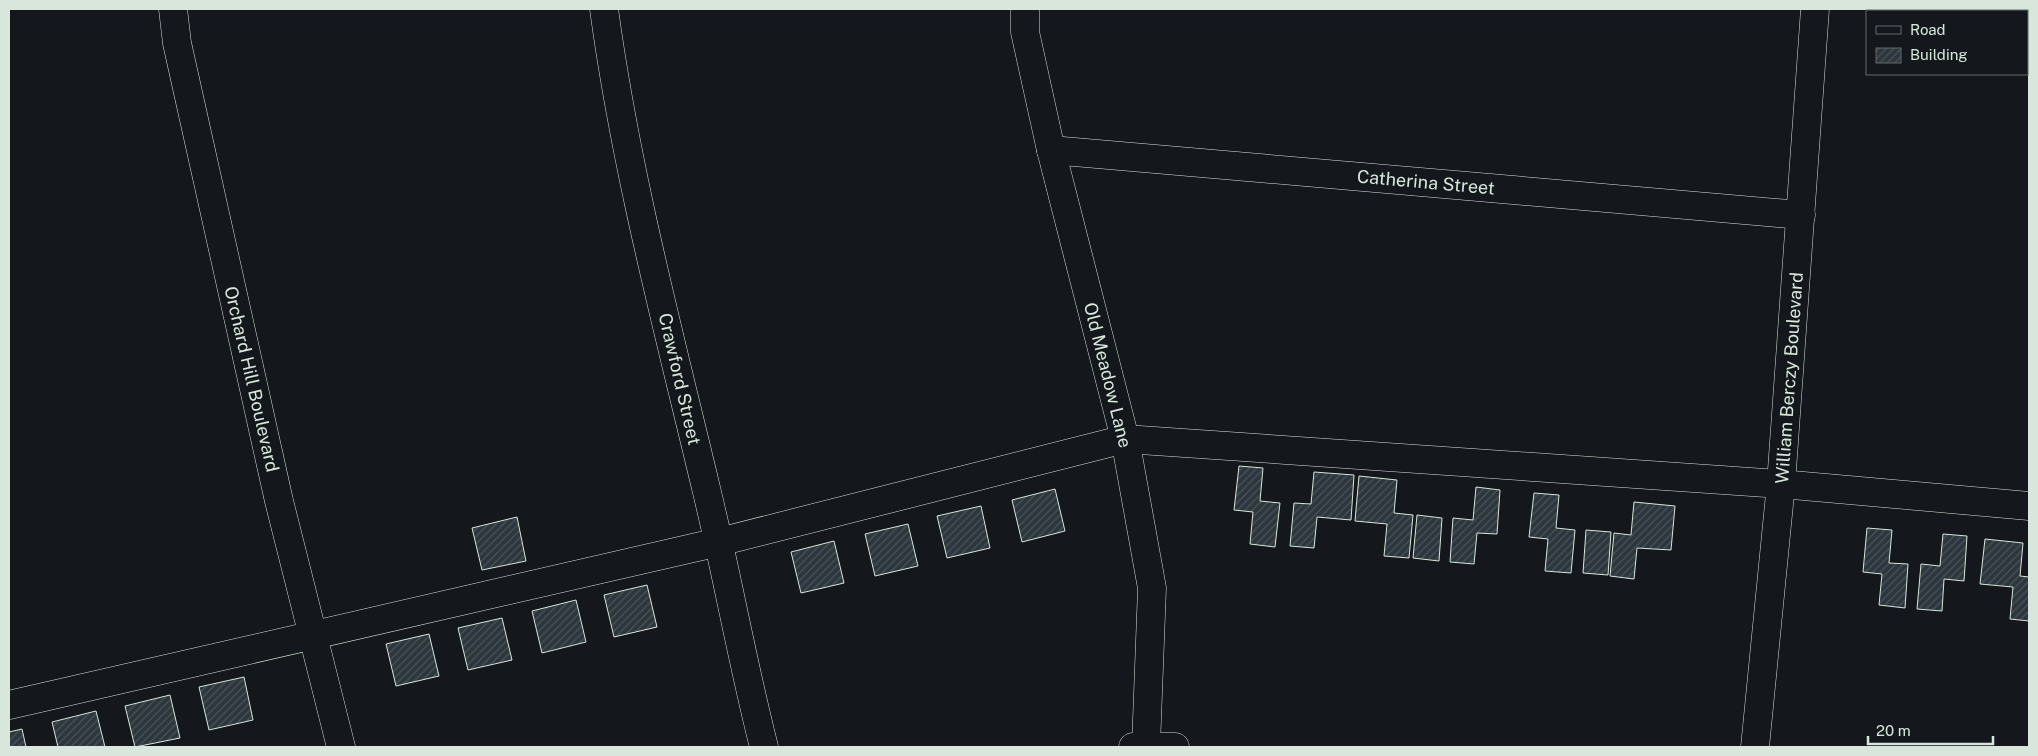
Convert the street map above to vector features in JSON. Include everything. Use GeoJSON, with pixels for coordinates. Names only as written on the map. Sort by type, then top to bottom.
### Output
{"type":"FeatureCollection","features":[{"type":"Feature","properties":{"kind":"street","name":"Orchard Hill Boulevard"},"geometry":{"type":"LineString","coordinates":[[172,9],[177,43],[279,501],[314,634],[340,747]]}},
{"type":"Feature","properties":{"kind":"street","name":"Crawford Street"},"geometry":{"type":"LineString","coordinates":[[604,9],[614,84],[648,246],[719,542],[764,747]]}},
{"type":"Feature","properties":{"kind":"street","name":"Old Meadow Lane"},"geometry":{"type":"LineString","coordinates":[[1026,9],[1025,32],[1051,150],[1125,439],[1152,588],[1139,747]]}},
{"type":"Feature","properties":{"kind":"street","name":"William Berczy Boulevard"},"geometry":{"type":"LineString","coordinates":[[1755,747],[1781,484],[1815,9]]}},
{"type":"Feature","properties":{"kind":"street","name":"Catherina Street"},"geometry":{"type":"LineString","coordinates":[[1051,150],[1801,215]]}},
{"type":"Feature","properties":{"kind":"street"},"geometry":{"type":"LineString","coordinates":[[9,705],[719,542],[1125,439],[1781,484],[2029,506]]}},
{"type":"Feature","properties":{"kind":"street"},"geometry":{"type":"LineString","coordinates":[[1139,747],[1175,747]]}},
{"type":"Feature","properties":{"kind":"building"},"geometry":{"type":"Polygon","coordinates":[[[1239,466],[1263,468],[1260,501],[1280,503],[1275,547],[1250,544],[1253,512],[1234,510],[1239,466]]]}},
{"type":"Feature","properties":{"kind":"building"},"geometry":{"type":"Polygon","coordinates":[[[1314,472],[1354,475],[1351,520],[1317,517],[1314,548],[1290,546],[1294,503],[1311,504],[1314,472]]]}},
{"type":"Feature","properties":{"kind":"building"},"geometry":{"type":"Polygon","coordinates":[[[1359,476],[1397,480],[1394,513],[1413,515],[1409,558],[1384,556],[1387,524],[1355,521],[1359,476]]]}},
{"type":"Feature","properties":{"kind":"building"},"geometry":{"type":"Polygon","coordinates":[[[1476,487],[1500,490],[1497,534],[1477,533],[1474,564],[1450,562],[1453,518],[1473,520],[1476,487]]]}},
{"type":"Feature","properties":{"kind":"building"},"geometry":{"type":"Polygon","coordinates":[[[1055,489],[1065,531],[1022,542],[1012,500],[1055,489]]]}},
{"type":"Feature","properties":{"kind":"building"},"geometry":{"type":"Polygon","coordinates":[[[1534,493],[1559,495],[1556,528],[1575,530],[1571,573],[1545,571],[1548,539],[1529,537],[1534,493]]]}},
{"type":"Feature","properties":{"kind":"building"},"geometry":{"type":"Polygon","coordinates":[[[1634,502],[1675,506],[1671,550],[1637,548],[1634,579],[1610,576],[1614,533],[1631,535],[1634,502]]]}},
{"type":"Feature","properties":{"kind":"building"},"geometry":{"type":"Polygon","coordinates":[[[981,506],[990,548],[947,558],[937,516],[981,506]]]}},
{"type":"Feature","properties":{"kind":"building"},"geometry":{"type":"Polygon","coordinates":[[[1417,515],[1442,518],[1439,561],[1413,558],[1417,515]]]}},
{"type":"Feature","properties":{"kind":"building"},"geometry":{"type":"Polygon","coordinates":[[[517,517],[526,561],[482,570],[472,528],[517,517]]]}},
{"type":"Feature","properties":{"kind":"building"},"geometry":{"type":"Polygon","coordinates":[[[908,524],[918,566],[875,576],[865,534],[908,524]]]}},
{"type":"Feature","properties":{"kind":"building"},"geometry":{"type":"Polygon","coordinates":[[[1867,528],[1892,530],[1889,563],[1908,564],[1905,608],[1879,605],[1882,574],[1863,572],[1867,528]]]}},
{"type":"Feature","properties":{"kind":"building"},"geometry":{"type":"Polygon","coordinates":[[[1586,530],[1611,532],[1608,575],[1583,573],[1586,530]]]}},
{"type":"Feature","properties":{"kind":"building"},"geometry":{"type":"Polygon","coordinates":[[[1943,534],[1967,536],[1964,581],[1944,579],[1942,611],[1917,609],[1921,564],[1940,566],[1943,534]]]}},
{"type":"Feature","properties":{"kind":"building"},"geometry":{"type":"Polygon","coordinates":[[[1985,539],[2023,543],[2020,576],[2029,577],[2029,621],[2010,619],[2013,587],[1980,584],[1985,539]]]}},
{"type":"Feature","properties":{"kind":"building"},"geometry":{"type":"Polygon","coordinates":[[[834,541],[844,583],[801,593],[791,552],[834,541]]]}},
{"type":"Feature","properties":{"kind":"building"},"geometry":{"type":"Polygon","coordinates":[[[647,585],[657,627],[614,637],[604,595],[647,585]]]}},
{"type":"Feature","properties":{"kind":"building"},"geometry":{"type":"Polygon","coordinates":[[[576,600],[586,642],[542,653],[532,611],[576,600]]]}},
{"type":"Feature","properties":{"kind":"building"},"geometry":{"type":"Polygon","coordinates":[[[502,618],[512,660],[468,670],[458,628],[502,618]]]}},
{"type":"Feature","properties":{"kind":"building"},"geometry":{"type":"Polygon","coordinates":[[[429,634],[439,676],[396,686],[386,644],[429,634]]]}},
{"type":"Feature","properties":{"kind":"building"},"geometry":{"type":"Polygon","coordinates":[[[244,677],[253,720],[209,730],[199,687],[244,677]]]}},
{"type":"Feature","properties":{"kind":"building"},"geometry":{"type":"Polygon","coordinates":[[[170,695],[180,738],[135,747],[125,706],[170,695]]]}},
{"type":"Feature","properties":{"kind":"building"},"geometry":{"type":"Polygon","coordinates":[[[96,711],[105,747],[58,747],[52,722],[96,711]]]}},
{"type":"Feature","properties":{"kind":"building"},"geometry":{"type":"Polygon","coordinates":[[[22,729],[26,747],[9,747],[9,732],[22,729]]]}}]}
